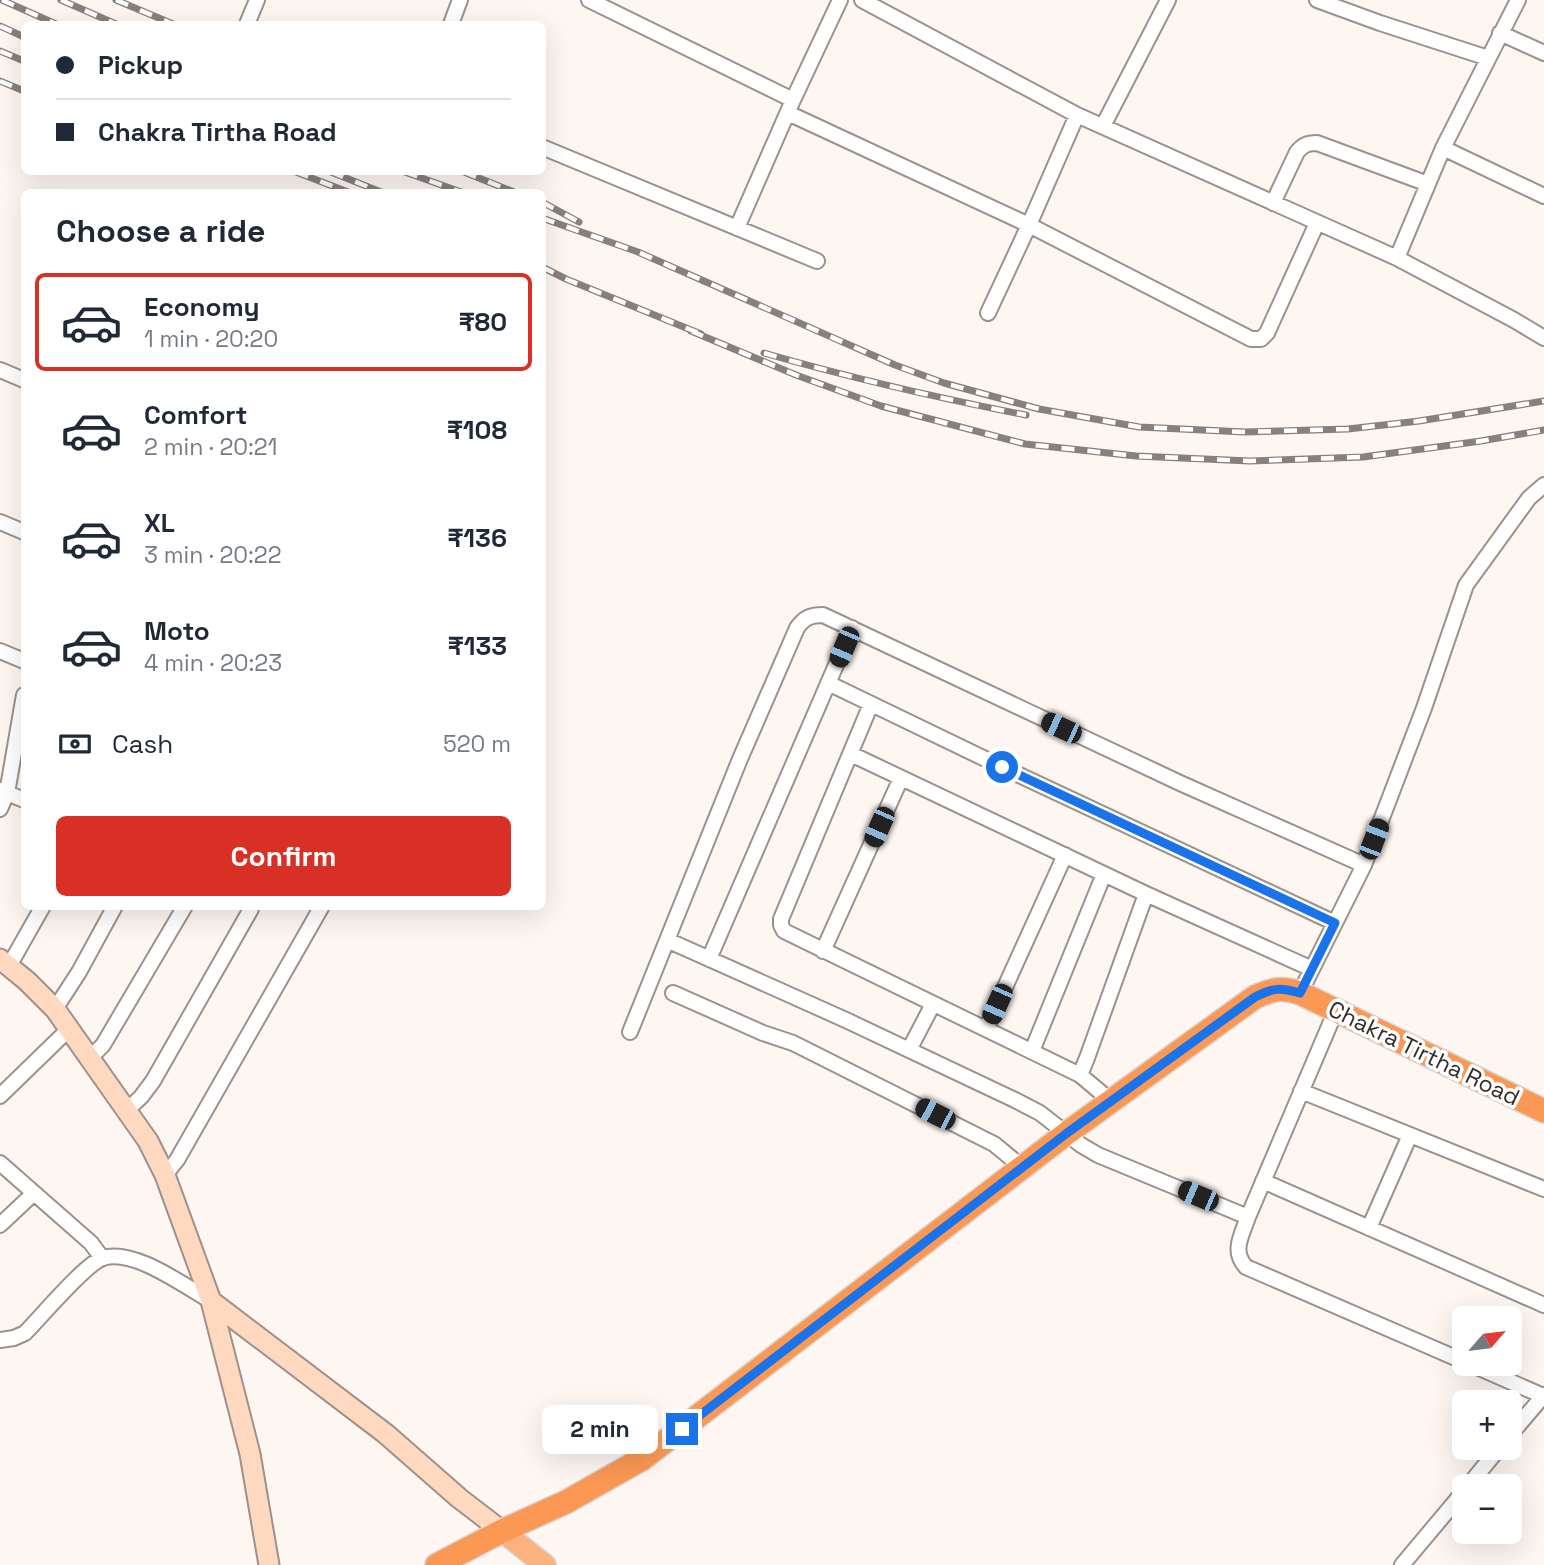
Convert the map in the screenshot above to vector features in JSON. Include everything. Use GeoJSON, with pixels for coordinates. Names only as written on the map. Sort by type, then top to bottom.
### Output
{"type":"FeatureCollection","features":[{"type":"Feature","properties":{"kind":"highway","name":"Chakra Tirtha Road"},"geometry":{"type":"LineString","coordinates":[[437,1565],[566,1502],[642,1459],[1067,1133],[1255,997],[1271,989],[1287,989],[1300,993],[1544,1111]]}},
{"type":"Feature","properties":{"kind":"main road"},"geometry":{"type":"LineString","coordinates":[[4,963],[55,1009],[148,1141],[165,1175],[211,1301],[250,1454],[270,1565]]}},
{"type":"Feature","properties":{"kind":"main road"},"geometry":{"type":"LineString","coordinates":[[211,1301],[386,1434],[459,1498],[545,1565]]}},
{"type":"Feature","properties":{"kind":"street"},"geometry":{"type":"LineString","coordinates":[[248,21],[257,0]]}},
{"type":"Feature","properties":{"kind":"street"},"geometry":{"type":"LineString","coordinates":[[452,21],[460,0]]}},
{"type":"Feature","properties":{"kind":"street"},"geometry":{"type":"LineString","coordinates":[[589,0],[790,107],[1029,225],[1251,340],[1261,339],[1267,333],[1317,223]]}},
{"type":"Feature","properties":{"kind":"street"},"geometry":{"type":"LineString","coordinates":[[737,228],[841,0]]}},
{"type":"Feature","properties":{"kind":"street"},"geometry":{"type":"LineString","coordinates":[[862,0],[1077,115],[1397,258],[1544,338]]}},
{"type":"Feature","properties":{"kind":"street"},"geometry":{"type":"LineString","coordinates":[[1317,0],[1488,58]]}},
{"type":"Feature","properties":{"kind":"street"},"geometry":{"type":"LineString","coordinates":[[1397,258],[1443,148],[1518,0]]}},
{"type":"Feature","properties":{"kind":"street"},"geometry":{"type":"LineString","coordinates":[[1103,126],[1164,1]]}},
{"type":"Feature","properties":{"kind":"street"},"geometry":{"type":"LineString","coordinates":[[1500,33],[1544,53]]}},
{"type":"Feature","properties":{"kind":"street"},"geometry":{"type":"LineString","coordinates":[[988,313],[1077,115]]}},
{"type":"Feature","properties":{"kind":"street"},"geometry":{"type":"LineString","coordinates":[[1273,203],[1297,152],[1308,143],[1317,143],[1428,184]]}},
{"type":"Feature","properties":{"kind":"street"},"geometry":{"type":"LineString","coordinates":[[1443,148],[1544,196]]}},
{"type":"Feature","properties":{"kind":"street"},"geometry":{"type":"LineString","coordinates":[[546,149],[817,261]]}},
{"type":"Feature","properties":{"kind":"street"},"geometry":{"type":"LineString","coordinates":[[0,370],[21,379]]}},
{"type":"Feature","properties":{"kind":"street"},"geometry":{"type":"LineString","coordinates":[[1300,993],[1364,865],[1424,708],[1466,584],[1529,498],[1544,485]]}},
{"type":"Feature","properties":{"kind":"street"},"geometry":{"type":"LineString","coordinates":[[0,522],[21,531]]}},
{"type":"Feature","properties":{"kind":"street"},"geometry":{"type":"LineString","coordinates":[[630,1032],[740,759],[797,628],[803,620],[812,615],[823,615],[852,628],[1180,783],[1364,865]]}},
{"type":"Feature","properties":{"kind":"street"},"geometry":{"type":"LineString","coordinates":[[709,959],[852,628]]}},
{"type":"Feature","properties":{"kind":"street"},"geometry":{"type":"LineString","coordinates":[[0,650],[21,660]]}},
{"type":"Feature","properties":{"kind":"street"},"geometry":{"type":"LineString","coordinates":[[828,683],[1335,923]]}},
{"type":"Feature","properties":{"kind":"street"},"geometry":{"type":"LineString","coordinates":[[871,704],[781,919],[784,931],[1080,1075],[1111,1101]]}},
{"type":"Feature","properties":{"kind":"street"},"geometry":{"type":"LineString","coordinates":[[0,809],[21,709]]}},
{"type":"Feature","properties":{"kind":"street"},"geometry":{"type":"LineString","coordinates":[[850,754],[1312,969]]}},
{"type":"Feature","properties":{"kind":"street"},"geometry":{"type":"LineString","coordinates":[[823,951],[901,778]]}},
{"type":"Feature","properties":{"kind":"street"},"geometry":{"type":"LineString","coordinates":[[3,792],[21,799]]}},
{"type":"Feature","properties":{"kind":"street"},"geometry":{"type":"LineString","coordinates":[[986,1029],[1065,855]]}},
{"type":"Feature","properties":{"kind":"street"},"geometry":{"type":"LineString","coordinates":[[1032,1051],[1104,874]]}},
{"type":"Feature","properties":{"kind":"street"},"geometry":{"type":"LineString","coordinates":[[1080,1075],[1146,894]]}},
{"type":"Feature","properties":{"kind":"street"},"geometry":{"type":"LineString","coordinates":[[4,963],[40,910]]}},
{"type":"Feature","properties":{"kind":"street"},"geometry":{"type":"LineString","coordinates":[[55,1009],[113,910]]}},
{"type":"Feature","properties":{"kind":"street"},"geometry":{"type":"LineString","coordinates":[[90,1058],[103,1045],[183,910]]}},
{"type":"Feature","properties":{"kind":"street"},"geometry":{"type":"LineString","coordinates":[[126,1111],[153,1082],[250,910]]}},
{"type":"Feature","properties":{"kind":"street"},"geometry":{"type":"LineString","coordinates":[[165,1175],[177,1160],[320,910]]}},
{"type":"Feature","properties":{"kind":"street"},"geometry":{"type":"LineString","coordinates":[[667,940],[1015,1100],[1040,1113],[1081,1145],[1098,1154],[1248,1217]]}},
{"type":"Feature","properties":{"kind":"street"},"geometry":{"type":"LineString","coordinates":[[673,993],[763,1033],[793,1043],[994,1144],[1022,1167]]}},
{"type":"Feature","properties":{"kind":"street"},"geometry":{"type":"LineString","coordinates":[[909,1050],[933,1004]]}},
{"type":"Feature","properties":{"kind":"street"},"geometry":{"type":"LineString","coordinates":[[1336,1010],[1248,1217],[1237,1249],[1239,1259],[1246,1267],[1452,1357]]}},
{"type":"Feature","properties":{"kind":"street"},"geometry":{"type":"LineString","coordinates":[[0,1096],[69,1029]]}},
{"type":"Feature","properties":{"kind":"street"},"geometry":{"type":"LineString","coordinates":[[1301,1091],[1544,1189]]}},
{"type":"Feature","properties":{"kind":"street"},"geometry":{"type":"LineString","coordinates":[[1369,1228],[1410,1135]]}},
{"type":"Feature","properties":{"kind":"street"},"geometry":{"type":"LineString","coordinates":[[0,1163],[91,1243],[102,1258]]}},
{"type":"Feature","properties":{"kind":"street"},"geometry":{"type":"LineString","coordinates":[[1263,1181],[1544,1305]]}},
{"type":"Feature","properties":{"kind":"street"},"geometry":{"type":"LineString","coordinates":[[0,1225],[34,1193]]}},
{"type":"Feature","properties":{"kind":"street"},"geometry":{"type":"LineString","coordinates":[[0,1340],[25,1333],[87,1268],[102,1258],[116,1256],[143,1262],[211,1301]]}},
{"type":"Feature","properties":{"kind":"street"},"geometry":{"type":"LineString","coordinates":[[1498,1376],[1544,1395],[1522,1421]]}},
{"type":"Feature","properties":{"kind":"street"},"geometry":{"type":"LineString","coordinates":[[1478,1474],[1489,1460]]}},
{"type":"Feature","properties":{"kind":"street"},"geometry":{"type":"LineString","coordinates":[[1402,1565],[1452,1505]]}},
{"type":"Feature","properties":{"kind":"railway"},"geometry":{"type":"LineString","coordinates":[[2,0],[49,21]]}},
{"type":"Feature","properties":{"kind":"railway"},"geometry":{"type":"LineString","coordinates":[[61,0],[109,21]]}},
{"type":"Feature","properties":{"kind":"railway"},"geometry":{"type":"LineString","coordinates":[[116,0],[166,21]]}},
{"type":"Feature","properties":{"kind":"railway"},"geometry":{"type":"LineString","coordinates":[[0,26],[21,36]]}},
{"type":"Feature","properties":{"kind":"railway"},"geometry":{"type":"LineString","coordinates":[[0,51],[21,60]]}},
{"type":"Feature","properties":{"kind":"railway"},"geometry":{"type":"LineString","coordinates":[[0,81],[21,90]]}},
{"type":"Feature","properties":{"kind":"railway"},"geometry":{"type":"LineString","coordinates":[[304,175],[340,189]]}},
{"type":"Feature","properties":{"kind":"railway"},"geometry":{"type":"LineString","coordinates":[[338,175],[374,189]]}},
{"type":"Feature","properties":{"kind":"railway"},"geometry":{"type":"LineString","coordinates":[[413,175],[453,189]]}},
{"type":"Feature","properties":{"kind":"railway"},"geometry":{"type":"LineString","coordinates":[[472,175],[506,189]]}},
{"type":"Feature","properties":{"kind":"railway"},"geometry":{"type":"LineString","coordinates":[[546,204],[579,222]]}},
{"type":"Feature","properties":{"kind":"railway"},"geometry":{"type":"LineString","coordinates":[[546,219],[638,252],[895,365],[944,383],[1039,409],[1139,427],[1245,432],[1348,429],[1419,421],[1544,401]]}},
{"type":"Feature","properties":{"kind":"railway"},"geometry":{"type":"LineString","coordinates":[[546,269],[701,334]]}},
{"type":"Feature","properties":{"kind":"railway"},"geometry":{"type":"LineString","coordinates":[[691,331],[796,375],[881,406],[1025,444],[1136,456],[1250,461],[1363,457],[1544,430]]}},
{"type":"Feature","properties":{"kind":"railway"},"geometry":{"type":"LineString","coordinates":[[764,353],[895,387],[1026,415]]}},
{"type":"Feature","properties":{"kind":"route"},"geometry":{"type":"LineString","coordinates":[[682,1429],[1067,1133],[1255,997],[1271,989],[1287,989],[1300,993],[1335,923],[1002,767]]}}]}
